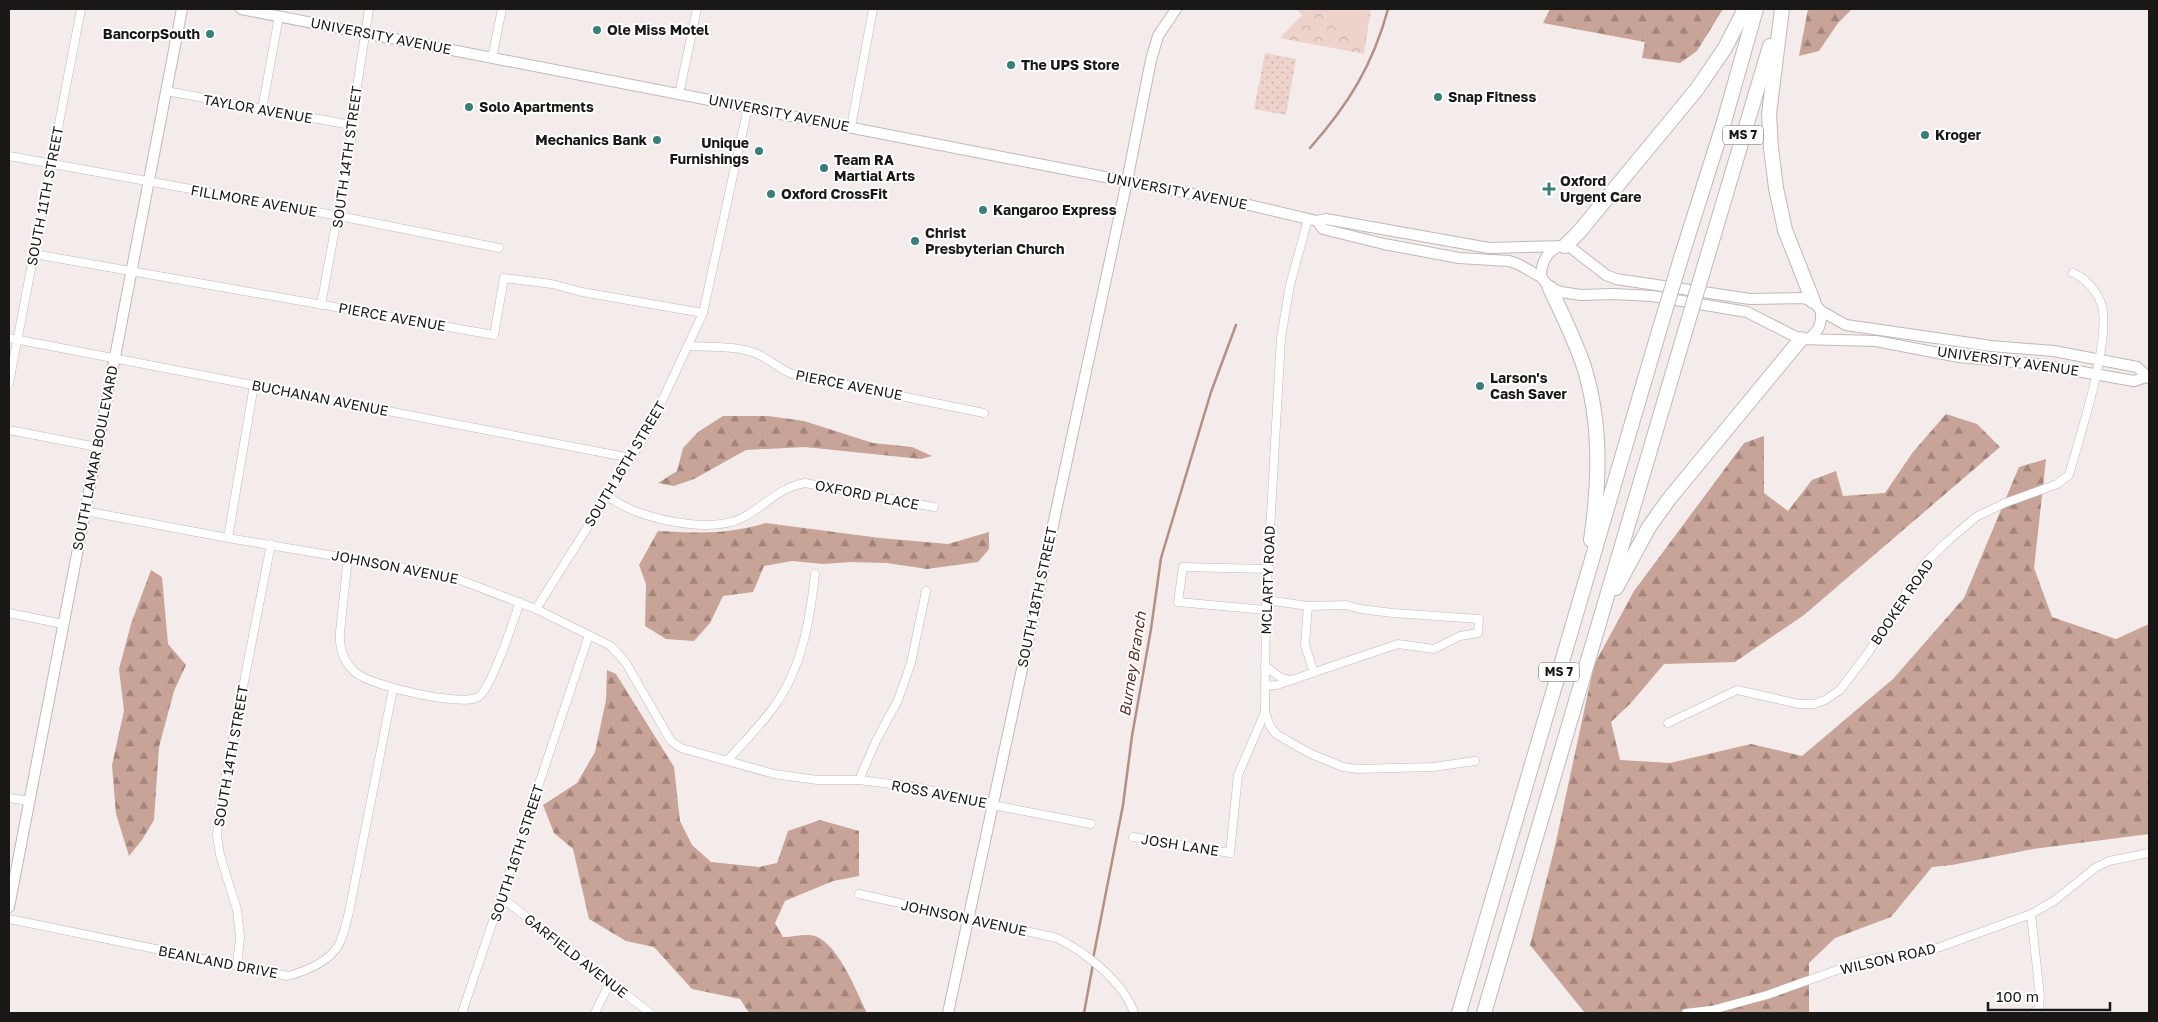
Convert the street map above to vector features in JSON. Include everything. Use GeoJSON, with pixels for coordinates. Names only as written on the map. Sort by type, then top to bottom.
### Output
{"type":"FeatureCollection","features":[{"type":"Feature","properties":{"kind":"highway"},"geometry":{"type":"LineString","coordinates":[[1563,245],[1579,232],[1697,89],[1725,48],[1746,9]]}},
{"type":"Feature","properties":{"kind":"highway","name":"MS 7"},"geometry":{"type":"LineString","coordinates":[[1459,1013],[1659,331],[1724,122],[1756,9]]}},
{"type":"Feature","properties":{"kind":"highway"},"geometry":{"type":"LineString","coordinates":[[1782,9],[1769,114],[1771,148],[1776,188],[1786,230],[1817,306]]}},
{"type":"Feature","properties":{"kind":"highway","name":"MS 7"},"geometry":{"type":"LineString","coordinates":[[1484,1013],[1782,9]]}},
{"type":"Feature","properties":{"kind":"highway"},"geometry":{"type":"LineString","coordinates":[[1546,282],[1568,324],[1583,363],[1596,422],[1598,480],[1587,579]]}},
{"type":"Feature","properties":{"kind":"highway"},"geometry":{"type":"LineString","coordinates":[[1594,642],[1618,585],[1649,527],[1670,499],[1804,339]]}},
{"type":"Feature","properties":{"kind":"main road","name":"SOUTH LAMAR BOULEVARD"},"geometry":{"type":"LineString","coordinates":[[9,907],[182,9]]}},
{"type":"Feature","properties":{"kind":"main road","name":"UNIVERSITY AVENUE"},"geometry":{"type":"LineString","coordinates":[[241,9],[1249,205],[1312,220],[1326,219],[1489,248],[1563,245],[1570,247],[1606,275],[1616,279],[1750,298],[1803,298],[1846,325],[1991,346],[2054,351],[2137,367],[2148,378]]}},
{"type":"Feature","properties":{"kind":"main road","name":"SOUTH 18TH STREET"},"geometry":{"type":"LineString","coordinates":[[948,1013],[1127,181],[1151,60],[1158,36],[1176,9]]}},
{"type":"Feature","properties":{"kind":"main road","name":"UNIVERSITY AVENUE"},"geometry":{"type":"LineString","coordinates":[[1312,220],[1323,229],[1384,244],[1459,258],[1518,264],[1561,292],[1652,296],[1747,312],[1792,337],[1804,339],[1876,340],[1959,357],[2037,364],[2134,381],[2148,378]]}},
{"type":"Feature","properties":{"kind":"main road"},"geometry":{"type":"LineString","coordinates":[[1546,282],[1541,270],[1550,252],[1563,245]]}},
{"type":"Feature","properties":{"kind":"main road"},"geometry":{"type":"LineString","coordinates":[[1804,339],[1819,328],[1822,319],[1817,306]]}},
{"type":"Feature","properties":{"kind":"street","name":"SOUTH 11TH STREET"},"geometry":{"type":"LineString","coordinates":[[9,383],[13,339],[34,254],[81,9]]}},
{"type":"Feature","properties":{"kind":"street","name":"SOUTH 14TH STREET"},"geometry":{"type":"LineString","coordinates":[[321,304],[339,216],[353,131],[351,125],[369,9]]}},
{"type":"Feature","properties":{"kind":"street"},"geometry":{"type":"LineString","coordinates":[[492,58],[502,9]]}},
{"type":"Feature","properties":{"kind":"street"},"geometry":{"type":"LineString","coordinates":[[679,94],[697,9]]}},
{"type":"Feature","properties":{"kind":"street"},"geometry":{"type":"LineString","coordinates":[[851,127],[873,9]]}},
{"type":"Feature","properties":{"kind":"street"},"geometry":{"type":"LineString","coordinates":[[262,110],[279,16]]}},
{"type":"Feature","properties":{"kind":"street","name":"TAYLOR AVENUE"},"geometry":{"type":"LineString","coordinates":[[166,91],[351,125]]}},
{"type":"Feature","properties":{"kind":"street","name":"SOUTH 16TH STREET"},"geometry":{"type":"LineString","coordinates":[[536,609],[648,431],[703,313],[748,107]]}},
{"type":"Feature","properties":{"kind":"street","name":"FILLMORE AVENUE"},"geometry":{"type":"LineString","coordinates":[[9,156],[339,216],[499,248]]}},
{"type":"Feature","properties":{"kind":"street","name":"MCLARTY ROAD"},"geometry":{"type":"LineString","coordinates":[[1312,220],[1290,285],[1281,338],[1266,600],[1265,712],[1270,726],[1276,734],[1309,753],[1343,767],[1357,769],[1433,767],[1475,761]]}},
{"type":"Feature","properties":{"kind":"street","name":"PIERCE AVENUE"},"geometry":{"type":"LineString","coordinates":[[34,254],[494,335],[504,278],[552,284],[582,292],[703,313]]}},
{"type":"Feature","properties":{"kind":"street"},"geometry":{"type":"LineString","coordinates":[[2073,273],[2081,276],[2101,302],[2103,338],[2096,374]]}},
{"type":"Feature","properties":{"kind":"street","name":"BUCHANAN AVENUE"},"geometry":{"type":"LineString","coordinates":[[13,339],[631,458]]}},
{"type":"Feature","properties":{"kind":"street","name":"PIERCE AVENUE"},"geometry":{"type":"LineString","coordinates":[[689,346],[730,348],[755,353],[792,374],[984,413]]}},
{"type":"Feature","properties":{"kind":"street","name":"BOOKER ROAD"},"geometry":{"type":"LineString","coordinates":[[1668,723],[1737,690],[1799,704],[1814,704],[1825,700],[1840,690],[1868,653],[1925,563],[1976,517],[2005,503],[2058,484],[2069,475],[2096,374]]}},
{"type":"Feature","properties":{"kind":"street"},"geometry":{"type":"LineString","coordinates":[[228,538],[254,385]]}},
{"type":"Feature","properties":{"kind":"street"},"geometry":{"type":"LineString","coordinates":[[9,430],[97,447]]}},
{"type":"Feature","properties":{"kind":"street","name":"OXFORD PLACE"},"geometry":{"type":"LineString","coordinates":[[606,496],[635,512],[660,519],[713,525],[727,524],[741,519],[756,510],[781,490],[805,483],[934,507]]}},
{"type":"Feature","properties":{"kind":"street","name":"JOHNSON AVENUE"},"geometry":{"type":"LineString","coordinates":[[85,511],[228,538],[446,574],[520,602],[611,646],[626,663],[671,741],[681,748],[728,760]]}},
{"type":"Feature","properties":{"kind":"street","name":"SOUTH 14TH STREET"},"geometry":{"type":"LineString","coordinates":[[237,966],[240,937],[237,910],[220,855],[217,835],[220,804],[270,544]]}},
{"type":"Feature","properties":{"kind":"street"},"geometry":{"type":"LineString","coordinates":[[348,557],[340,632],[340,642],[345,661],[357,674],[393,689],[458,700],[479,696],[485,690],[493,673],[520,602]]}},
{"type":"Feature","properties":{"kind":"street"},"geometry":{"type":"LineString","coordinates":[[1266,610],[1178,602],[1183,567],[1269,568]]}},
{"type":"Feature","properties":{"kind":"street"},"geometry":{"type":"LineString","coordinates":[[728,760],[774,707],[788,680],[803,645],[810,616],[815,574]]}},
{"type":"Feature","properties":{"kind":"street"},"geometry":{"type":"LineString","coordinates":[[859,780],[898,700],[911,663],[926,591]]}},
{"type":"Feature","properties":{"kind":"street"},"geometry":{"type":"LineString","coordinates":[[1265,686],[1277,685],[1314,674],[1398,644],[1434,649],[1460,636],[1478,633],[1479,619],[1393,613],[1346,605],[1308,606],[1266,600]]}},
{"type":"Feature","properties":{"kind":"street"},"geometry":{"type":"LineString","coordinates":[[1308,606],[1305,645],[1314,674]]}},
{"type":"Feature","properties":{"kind":"street"},"geometry":{"type":"LineString","coordinates":[[9,613],[63,624]]}},
{"type":"Feature","properties":{"kind":"street","name":"SOUTH 16TH STREET"},"geometry":{"type":"LineString","coordinates":[[462,1013],[589,634]]}},
{"type":"Feature","properties":{"kind":"street"},"geometry":{"type":"LineString","coordinates":[[1265,666],[1280,677],[1289,680]]}},
{"type":"Feature","properties":{"kind":"street","name":"BEANLAND DRIVE"},"geometry":{"type":"LineString","coordinates":[[9,919],[288,976],[303,972],[316,965],[338,946],[349,912],[393,689]]}},
{"type":"Feature","properties":{"kind":"street","name":"JOSH LANE"},"geometry":{"type":"LineString","coordinates":[[1133,837],[1230,853],[1238,775],[1265,712]]}},
{"type":"Feature","properties":{"kind":"street","name":"ROSS AVENUE"},"geometry":{"type":"LineString","coordinates":[[728,760],[774,774],[817,780],[859,780],[915,787],[993,805],[1091,824]]}},
{"type":"Feature","properties":{"kind":"street"},"geometry":{"type":"LineString","coordinates":[[9,798],[29,802]]}},
{"type":"Feature","properties":{"kind":"street","name":"WILSON ROAD"},"geometry":{"type":"LineString","coordinates":[[1686,1013],[1712,1010],[1767,995],[1860,962],[1882,957],[1920,953],[2031,914],[2054,901],[2095,868],[2109,861],[2149,853]]}},
{"type":"Feature","properties":{"kind":"street","name":"JOHNSON AVENUE"},"geometry":{"type":"LineString","coordinates":[[860,894],[1057,938],[1068,943],[1100,967],[1113,980],[1134,1013]]}},
{"type":"Feature","properties":{"kind":"street","name":"GARFIELD AVENUE"},"geometry":{"type":"LineString","coordinates":[[502,898],[650,1013]]}},
{"type":"Feature","properties":{"kind":"street"},"geometry":{"type":"LineString","coordinates":[[2031,914],[2040,996],[2038,1011]]}},
{"type":"Feature","properties":{"kind":"street"},"geometry":{"type":"LineString","coordinates":[[595,1013],[610,982]]}},
{"type":"Feature","properties":{"kind":"green space"},"geometry":{"type":"Polygon","coordinates":[[[1297,9],[1371,9],[1364,54],[1280,38],[1302,15],[1297,9]]]}},
{"type":"Feature","properties":{"kind":"green space"},"geometry":{"type":"Polygon","coordinates":[[[1315,9],[1359,9],[1369,16],[1359,38],[1334,34],[1339,19],[1318,13],[1315,9]]]}},
{"type":"Feature","properties":{"kind":"green space"},"geometry":{"type":"Polygon","coordinates":[[[1550,9],[1723,9],[1697,51],[1680,63],[1642,58],[1645,42],[1543,23],[1550,9]]]}},
{"type":"Feature","properties":{"kind":"green space"},"geometry":{"type":"Polygon","coordinates":[[[1808,9],[1852,9],[1838,23],[1819,51],[1799,56],[1808,9]]]}},
{"type":"Feature","properties":{"kind":"green space"},"geometry":{"type":"Polygon","coordinates":[[[1265,53],[1296,59],[1286,115],[1254,109],[1265,53]]]}},
{"type":"Feature","properties":{"kind":"green space"},"geometry":{"type":"Polygon","coordinates":[[[1946,414],[1977,424],[2000,447],[1804,615],[1735,662],[1664,664],[1630,704],[1611,722],[1620,760],[1670,763],[1751,744],[1802,756],[1893,679],[1964,598],[2019,467],[2046,459],[2034,568],[2052,617],[2116,639],[2149,624],[2149,834],[2033,849],[1952,865],[1932,867],[1891,917],[1835,938],[1809,963],[1809,1013],[1585,1013],[1530,945],[1555,846],[1594,665],[1634,591],[1744,443],[1764,436],[1764,493],[1788,511],[1812,480],[1836,471],[1843,496],[1885,493],[1913,452],[1946,414]]]}},
{"type":"Feature","properties":{"kind":"green space"},"geometry":{"type":"Polygon","coordinates":[[[723,416],[768,416],[804,421],[873,443],[912,447],[932,456],[921,459],[805,447],[746,450],[694,479],[674,486],[658,483],[677,471],[683,448],[698,432],[723,416]]]}},
{"type":"Feature","properties":{"kind":"green space"},"geometry":{"type":"Polygon","coordinates":[[[766,523],[880,538],[948,544],[989,532],[989,549],[978,562],[927,569],[887,563],[850,562],[823,564],[792,561],[764,566],[753,592],[723,596],[710,623],[694,641],[666,639],[645,626],[646,584],[639,565],[658,531],[699,533],[739,530],[766,523]]]}},
{"type":"Feature","properties":{"kind":"green space"},"geometry":{"type":"Polygon","coordinates":[[[151,570],[162,577],[168,644],[186,665],[174,691],[159,747],[154,820],[142,840],[129,856],[116,814],[112,765],[124,711],[119,669],[131,624],[151,570]]]}},
{"type":"Feature","properties":{"kind":"green space"},"geometry":{"type":"Polygon","coordinates":[[[607,670],[616,674],[674,767],[680,821],[692,845],[711,862],[759,867],[777,863],[788,831],[820,820],[859,831],[859,876],[833,881],[785,901],[775,923],[783,937],[811,935],[824,941],[832,949],[846,970],[867,1013],[749,1013],[740,999],[692,989],[654,947],[626,941],[589,919],[573,849],[554,833],[543,805],[577,783],[595,752],[606,700],[607,670]]]}},
{"type":"Feature","properties":{"kind":"waterway","name":"Burney Branch"},"geometry":{"type":"LineString","coordinates":[[1310,148],[1336,116],[1358,83],[1375,48],[1388,9]]}},
{"type":"Feature","properties":{"kind":"waterway","name":"Burney Branch"},"geometry":{"type":"LineString","coordinates":[[1093,959],[1123,805],[1132,736],[1151,629],[1161,558],[1211,392],[1236,325]]}},
{"type":"Feature","properties":{"kind":"waterway","name":"Burney Branch"},"geometry":{"type":"LineString","coordinates":[[1084,1013],[1093,964]]}},
{"type":"Feature","properties":{"kind":"place","name":"Ole Miss Motel"},"geometry":{"type":"Point","coordinates":[597,30]}},
{"type":"Feature","properties":{"kind":"place","name":"BancorpSouth"},"geometry":{"type":"Point","coordinates":[210,34]}},
{"type":"Feature","properties":{"kind":"place","name":"The UPS Store"},"geometry":{"type":"Point","coordinates":[1011,65]}},
{"type":"Feature","properties":{"kind":"place","name":"Snap Fitness"},"geometry":{"type":"Point","coordinates":[1438,97]}},
{"type":"Feature","properties":{"kind":"place","name":"Solo Apartments"},"geometry":{"type":"Point","coordinates":[469,107]}},
{"type":"Feature","properties":{"kind":"place","name":"Kroger"},"geometry":{"type":"Point","coordinates":[1925,135]}},
{"type":"Feature","properties":{"kind":"place","name":"Mechanics Bank"},"geometry":{"type":"Point","coordinates":[657,140]}},
{"type":"Feature","properties":{"kind":"place","name":"Unique Furnishings"},"geometry":{"type":"Point","coordinates":[759,151]}},
{"type":"Feature","properties":{"kind":"place","name":"Team RA Martial Arts"},"geometry":{"type":"Point","coordinates":[824,168]}},
{"type":"Feature","properties":{"kind":"place","name":"Oxford Urgent Care"},"geometry":{"type":"Point","coordinates":[1549,189]}},
{"type":"Feature","properties":{"kind":"place","name":"Oxford CrossFit"},"geometry":{"type":"Point","coordinates":[771,194]}},
{"type":"Feature","properties":{"kind":"place","name":"Kangaroo Express"},"geometry":{"type":"Point","coordinates":[983,210]}},
{"type":"Feature","properties":{"kind":"place","name":"Christ Presbyterian Church"},"geometry":{"type":"Point","coordinates":[915,241]}},
{"type":"Feature","properties":{"kind":"place","name":"Larson's Cash Saver"},"geometry":{"type":"Point","coordinates":[1480,386]}}]}
